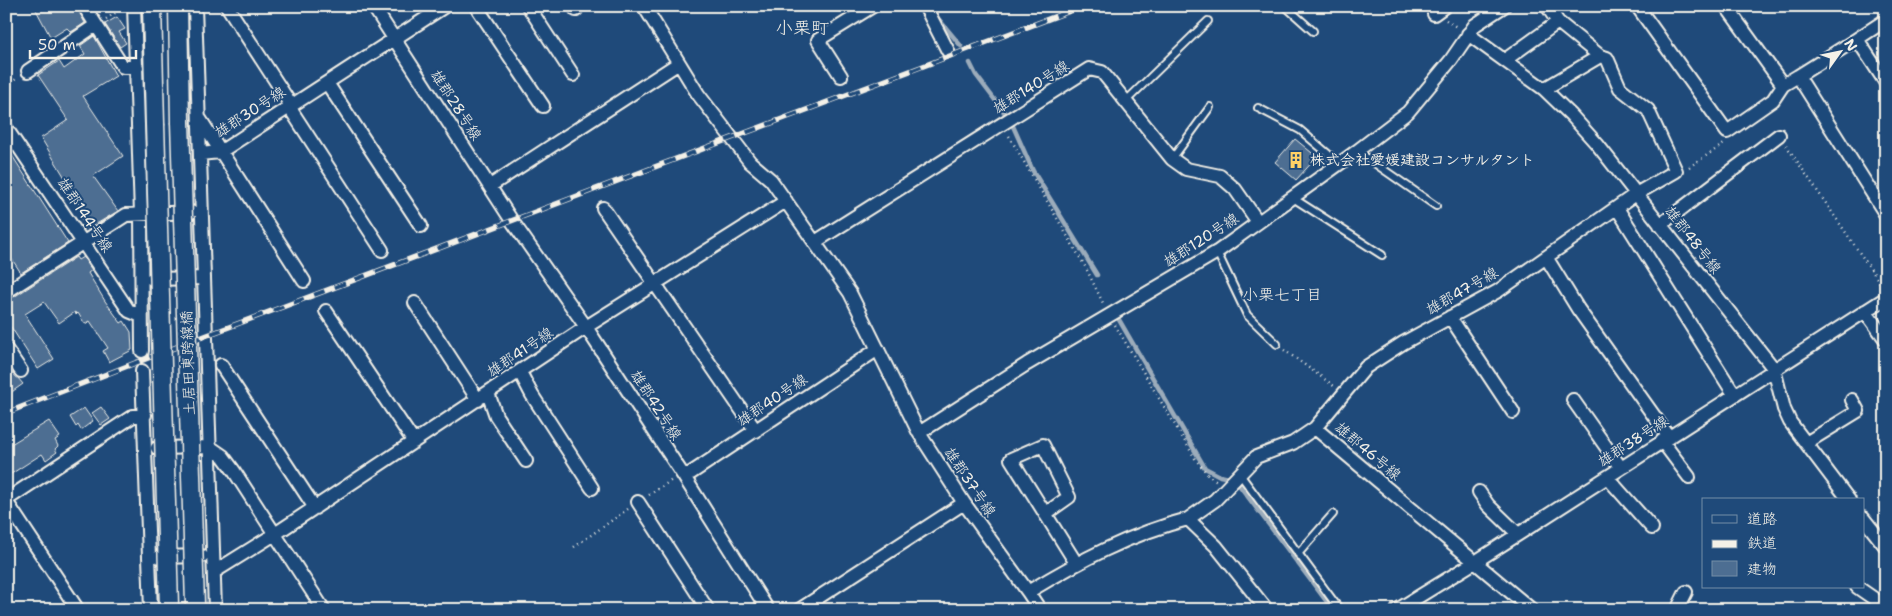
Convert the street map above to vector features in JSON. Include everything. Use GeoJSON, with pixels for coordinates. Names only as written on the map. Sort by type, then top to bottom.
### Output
{"type":"FeatureCollection","features":[{"type":"Feature","properties":{"kind":"street"},"geometry":{"type":"LineString","coordinates":[[84,6],[123,67],[137,67]]}},
{"type":"Feature","properties":{"kind":"street","name":"土居田東跨線橋"},"geometry":{"type":"LineString","coordinates":[[152,6],[169,608]]}},
{"type":"Feature","properties":{"kind":"street","name":"土居田東跨線橋"},"geometry":{"type":"LineString","coordinates":[[178,6],[196,608]]}},
{"type":"Feature","properties":{"kind":"street"},"geometry":{"type":"LineString","coordinates":[[195,6],[215,610]]}},
{"type":"Feature","properties":{"kind":"street"},"geometry":{"type":"LineString","coordinates":[[227,6],[382,250]]}},
{"type":"Feature","properties":{"kind":"street","name":"雄郡28号線"},"geometry":{"type":"LineString","coordinates":[[373,6],[512,221]]}},
{"type":"Feature","properties":{"kind":"street","name":"雄郡30号線"},"geometry":{"type":"LineString","coordinates":[[200,154],[220,152],[445,6]]}},
{"type":"Feature","properties":{"kind":"street"},"geometry":{"type":"LineString","coordinates":[[476,6],[542,106]]}},
{"type":"Feature","properties":{"kind":"street"},"geometry":{"type":"LineString","coordinates":[[528,6],[573,75]]}},
{"type":"Feature","properties":{"kind":"street"},"geometry":{"type":"LineString","coordinates":[[842,76],[818,40],[873,6]]}},
{"type":"Feature","properties":{"kind":"street"},"geometry":{"type":"LineString","coordinates":[[926,6],[948,51]]}},
{"type":"Feature","properties":{"kind":"street"},"geometry":{"type":"LineString","coordinates":[[1434,14],[1445,6]]}},
{"type":"Feature","properties":{"kind":"street","name":"雄郡120号線"},"geometry":{"type":"LineString","coordinates":[[919,433],[1027,364],[1217,252],[1340,164],[1408,112],[1451,60],[1474,24],[1504,6]]}},
{"type":"Feature","properties":{"kind":"street"},"geometry":{"type":"LineString","coordinates":[[1547,6],[1558,22],[1600,56],[1607,58],[1620,88],[1648,110],[1676,171]]}},
{"type":"Feature","properties":{"kind":"street"},"geometry":{"type":"LineString","coordinates":[[1637,6],[1726,132],[1773,100],[1783,85],[1886,20]]}},
{"type":"Feature","properties":{"kind":"street"},"geometry":{"type":"LineString","coordinates":[[1726,6],[1783,85]]}},
{"type":"Feature","properties":{"kind":"street"},"geometry":{"type":"LineString","coordinates":[[134,7],[141,214],[142,351]]}},
{"type":"Feature","properties":{"kind":"street","name":"雄郡37号線"},"geometry":{"type":"LineString","coordinates":[[650,8],[698,94],[750,162],[772,180],[850,293],[919,433],[964,503],[1040,610]]}},
{"type":"Feature","properties":{"kind":"street"},"geometry":{"type":"LineString","coordinates":[[1505,60],[1558,22]]}},
{"type":"Feature","properties":{"kind":"street"},"geometry":{"type":"LineString","coordinates":[[28,71],[96,25]]}},
{"type":"Feature","properties":{"kind":"street","name":"雄郡48号線"},"geometry":{"type":"LineString","coordinates":[[1468,34],[1544,89],[1598,144],[1774,369],[1784,409],[1806,443],[1847,498]]}},
{"type":"Feature","properties":{"kind":"street"},"geometry":{"type":"LineString","coordinates":[[1857,39],[1886,83]]}},
{"type":"Feature","properties":{"kind":"street"},"geometry":{"type":"LineString","coordinates":[[1544,89],[1600,56]]}},
{"type":"Feature","properties":{"kind":"street"},"geometry":{"type":"LineString","coordinates":[[490,186],[679,63]]}},
{"type":"Feature","properties":{"kind":"street","name":"雄郡140号線"},"geometry":{"type":"LineString","coordinates":[[815,242],[1089,69],[1102,72],[1172,160],[1186,169],[1220,176],[1236,189],[1258,222]]}},
{"type":"Feature","properties":{"kind":"street"},"geometry":{"type":"LineString","coordinates":[[1798,76],[1886,215]]}},
{"type":"Feature","properties":{"kind":"street"},"geometry":{"type":"LineString","coordinates":[[327,83],[421,226]]}},
{"type":"Feature","properties":{"kind":"street"},"geometry":{"type":"LineString","coordinates":[[199,117],[304,281]]}},
{"type":"Feature","properties":{"kind":"street","name":"雄郡144号線"},"geometry":{"type":"LineString","coordinates":[[6,128],[129,311],[141,316]]}},
{"type":"Feature","properties":{"kind":"street"},"geometry":{"type":"LineString","coordinates":[[1660,225],[1779,135]]}},
{"type":"Feature","properties":{"kind":"street","name":"雄郡47号線"},"geometry":{"type":"LineString","coordinates":[[1315,428],[1366,367],[1403,343],[1498,292],[1636,194],[1676,171]]}},
{"type":"Feature","properties":{"kind":"street","name":"雄郡41号線"},"geometry":{"type":"LineString","coordinates":[[214,572],[315,508],[586,328],[786,201]]}},
{"type":"Feature","properties":{"kind":"street"},"geometry":{"type":"LineString","coordinates":[[603,208],[756,431]]}},
{"type":"Feature","properties":{"kind":"street"},"geometry":{"type":"LineString","coordinates":[[1617,208],[1734,394]]}},
{"type":"Feature","properties":{"kind":"street"},"geometry":{"type":"LineString","coordinates":[[6,292],[126,215],[202,212]]}},
{"type":"Feature","properties":{"kind":"street","name":"雄郡42号線"},"geometry":{"type":"LineString","coordinates":[[512,221],[586,328],[683,475],[768,610]]}},
{"type":"Feature","properties":{"kind":"street"},"geometry":{"type":"LineString","coordinates":[[1546,257],[1583,317],[1689,477]]}},
{"type":"Feature","properties":{"kind":"street"},"geometry":{"type":"LineString","coordinates":[[142,280],[203,278]]}},
{"type":"Feature","properties":{"kind":"street","name":"雄郡38号線"},"geometry":{"type":"LineString","coordinates":[[1397,610],[1476,562],[1734,394],[1886,298]]}},
{"type":"Feature","properties":{"kind":"street"},"geometry":{"type":"LineString","coordinates":[[415,303],[483,396],[526,461]]}},
{"type":"Feature","properties":{"kind":"street"},"geometry":{"type":"LineString","coordinates":[[1865,311],[1886,340]]}},
{"type":"Feature","properties":{"kind":"street"},"geometry":{"type":"LineString","coordinates":[[326,312],[414,442]]}},
{"type":"Feature","properties":{"kind":"street"},"geometry":{"type":"LineString","coordinates":[[1450,317],[1513,412]]}},
{"type":"Feature","properties":{"kind":"street"},"geometry":{"type":"LineString","coordinates":[[6,349],[21,371]]}},
{"type":"Feature","properties":{"kind":"street","name":"雄郡40号線"},"geometry":{"type":"LineString","coordinates":[[683,475],[691,473],[756,431],[878,349]]}},
{"type":"Feature","properties":{"kind":"street"},"geometry":{"type":"LineString","coordinates":[[222,365],[315,508]]}},
{"type":"Feature","properties":{"kind":"street"},"geometry":{"type":"LineString","coordinates":[[142,371],[151,610]]}},
{"type":"Feature","properties":{"kind":"street"},"geometry":{"type":"LineString","coordinates":[[520,372],[532,395],[592,488]]}},
{"type":"Feature","properties":{"kind":"street"},"geometry":{"type":"LineString","coordinates":[[1573,400],[1621,468]]}},
{"type":"Feature","properties":{"kind":"street"},"geometry":{"type":"LineString","coordinates":[[1806,443],[1858,411],[1852,400]]}},
{"type":"Feature","properties":{"kind":"street"},"geometry":{"type":"LineString","coordinates":[[78,610],[6,500],[133,416],[145,415]]}},
{"type":"Feature","properties":{"kind":"street","name":"雄郡46号線"},"geometry":{"type":"LineString","coordinates":[[1188,519],[1215,500],[1256,457],[1293,443],[1315,428],[1532,610]]}},
{"type":"Feature","properties":{"kind":"street"},"geometry":{"type":"LineString","coordinates":[[1045,514],[1069,498],[1043,445],[1011,460],[1045,514],[1076,563]]}},
{"type":"Feature","properties":{"kind":"street"},"geometry":{"type":"LineString","coordinates":[[146,449],[210,448],[223,456],[324,610]]}},
{"type":"Feature","properties":{"kind":"street"},"geometry":{"type":"LineString","coordinates":[[1607,477],[1652,528]]}},
{"type":"Feature","properties":{"kind":"street"},"geometry":{"type":"LineString","coordinates":[[1479,492],[1488,505],[1518,534]]}},
{"type":"Feature","properties":{"kind":"street"},"geometry":{"type":"LineString","coordinates":[[638,502],[708,610]]}},
{"type":"Feature","properties":{"kind":"street"},"geometry":{"type":"LineString","coordinates":[[798,610],[964,503]]}},
{"type":"Feature","properties":{"kind":"street"},"geometry":{"type":"LineString","coordinates":[[1028,592],[1076,563],[1127,539],[1188,519],[1222,553],[1267,610]]}},
{"type":"Feature","properties":{"kind":"street"},"geometry":{"type":"LineString","coordinates":[[1864,519],[1886,547]]}},
{"type":"Feature","properties":{"kind":"street"},"geometry":{"type":"LineString","coordinates":[[150,557],[213,556],[227,564]]}},
{"type":"Feature","properties":{"kind":"street"},"geometry":{"type":"LineString","coordinates":[[1858,588],[1886,607]]}},
{"type":"Feature","properties":{"kind":"street"},"geometry":{"type":"LineString","coordinates":[[1677,610],[1686,592]]}},
{"type":"Feature","properties":{"kind":"lane"},"geometry":{"type":"LineString","coordinates":[[1288,7],[1313,32]]}},
{"type":"Feature","properties":{"kind":"lane"},"geometry":{"type":"LineString","coordinates":[[1126,101],[1208,21]]}},
{"type":"Feature","properties":{"kind":"lane"},"geometry":{"type":"LineString","coordinates":[[1172,160],[1210,107]]}},
{"type":"Feature","properties":{"kind":"lane"},"geometry":{"type":"LineString","coordinates":[[1258,108],[1300,130],[1340,164]]}},
{"type":"Feature","properties":{"kind":"lane"},"geometry":{"type":"LineString","coordinates":[[1357,151],[1436,206]]}},
{"type":"Feature","properties":{"kind":"lane"},"geometry":{"type":"LineString","coordinates":[[1293,198],[1382,255]]}},
{"type":"Feature","properties":{"kind":"lane"},"geometry":{"type":"LineString","coordinates":[[1217,252],[1247,315],[1277,344]]}},
{"type":"Feature","properties":{"kind":"lane"},"geometry":{"type":"LineString","coordinates":[[1239,474],[1340,610]]}},
{"type":"Feature","properties":{"kind":"lane"},"geometry":{"type":"LineString","coordinates":[[1298,554],[1333,514]]}},
{"type":"Feature","properties":{"kind":"path"},"geometry":{"type":"LineString","coordinates":[[96,25],[122,8],[134,7]]}},
{"type":"Feature","properties":{"kind":"path"},"geometry":{"type":"LineString","coordinates":[[1779,135],[1886,292]]}},
{"type":"Feature","properties":{"kind":"path"},"geometry":{"type":"LineString","coordinates":[[1676,171],[1678,173],[1728,142]]}},
{"type":"Feature","properties":{"kind":"path"},"geometry":{"type":"LineString","coordinates":[[1277,344],[1344,393]]}},
{"type":"Feature","properties":{"kind":"path"},"geometry":{"type":"LineString","coordinates":[[1781,610],[1782,608],[1786,610]]}},
{"type":"Feature","properties":{"kind":"building"},"geometry":{"type":"Polygon","coordinates":[[[34,6],[76,6],[85,23],[71,32],[67,28],[51,38],[34,6]]]}},
{"type":"Feature","properties":{"kind":"building"},"geometry":{"type":"Polygon","coordinates":[[[117,17],[125,29],[119,32],[126,43],[120,47],[105,24],[117,17]]]}},
{"type":"Feature","properties":{"kind":"building"},"geometry":{"type":"Polygon","coordinates":[[[94,36],[116,76],[83,96],[123,156],[93,176],[118,211],[88,229],[81,218],[86,215],[41,138],[68,120],[38,75],[59,61],[64,69],[85,54],[80,46],[94,36]]]}},
{"type":"Feature","properties":{"kind":"building","name":"株式会社愛媛建設コンサルタント"},"geometry":{"type":"Polygon","coordinates":[[[1295,139],[1317,157],[1296,180],[1275,162],[1295,139]]]}},
{"type":"Feature","properties":{"kind":"building"},"geometry":{"type":"Polygon","coordinates":[[[6,146],[68,243],[21,273],[6,250],[6,146]]]}},
{"type":"Feature","properties":{"kind":"building"},"geometry":{"type":"Polygon","coordinates":[[[76,257],[78,260],[83,257],[92,270],[88,273],[105,301],[121,323],[124,321],[131,332],[132,350],[109,362],[103,351],[108,348],[90,321],[85,324],[78,313],[76,315],[75,312],[59,323],[44,302],[25,314],[54,359],[38,369],[11,327],[6,330],[6,311],[11,309],[6,302],[76,257]]]}},
{"type":"Feature","properties":{"kind":"building"},"geometry":{"type":"Polygon","coordinates":[[[6,364],[23,384],[6,396],[6,364]]]}},
{"type":"Feature","properties":{"kind":"building"},"geometry":{"type":"Polygon","coordinates":[[[101,407],[110,419],[101,425],[92,413],[101,407]]]}},
{"type":"Feature","properties":{"kind":"building"},"geometry":{"type":"Polygon","coordinates":[[[84,408],[93,421],[81,430],[78,425],[76,427],[70,417],[84,408]]]}},
{"type":"Feature","properties":{"kind":"building"},"geometry":{"type":"Polygon","coordinates":[[[49,421],[60,437],[55,440],[58,446],[55,449],[57,452],[46,460],[42,454],[11,474],[6,466],[6,447],[49,421]]]}},
{"type":"Feature","properties":{"kind":"waterway"},"geometry":{"type":"LineString","coordinates":[[936,16],[961,46]]}},
{"type":"Feature","properties":{"kind":"waterway"},"geometry":{"type":"LineString","coordinates":[[970,63],[976,75],[1007,116]]}},
{"type":"Feature","properties":{"kind":"waterway"},"geometry":{"type":"LineString","coordinates":[[1013,126],[1033,171],[1097,275]]}},
{"type":"Feature","properties":{"kind":"waterway"},"geometry":{"type":"LineString","coordinates":[[1118,318],[1205,468],[1220,476],[1229,478]]}},
{"type":"Feature","properties":{"kind":"waterway"},"geometry":{"type":"LineString","coordinates":[[1239,485],[1333,610]]}},
{"type":"Feature","properties":{"kind":"railway"},"geometry":{"type":"LineString","coordinates":[[6,413],[205,336],[1083,6]]}},
{"type":"Feature","properties":{"kind":"place","name":"株式会社愛媛建設コンサルタント"},"geometry":{"type":"Point","coordinates":[1296,160]}},
{"type":"Feature","properties":{"kind":"district","name":"小栗町"},"geometry":{"type":"Point","coordinates":[802,28]}},
{"type":"Feature","properties":{"kind":"district","name":"小栗七丁目"},"geometry":{"type":"Point","coordinates":[1282,294]}}]}
